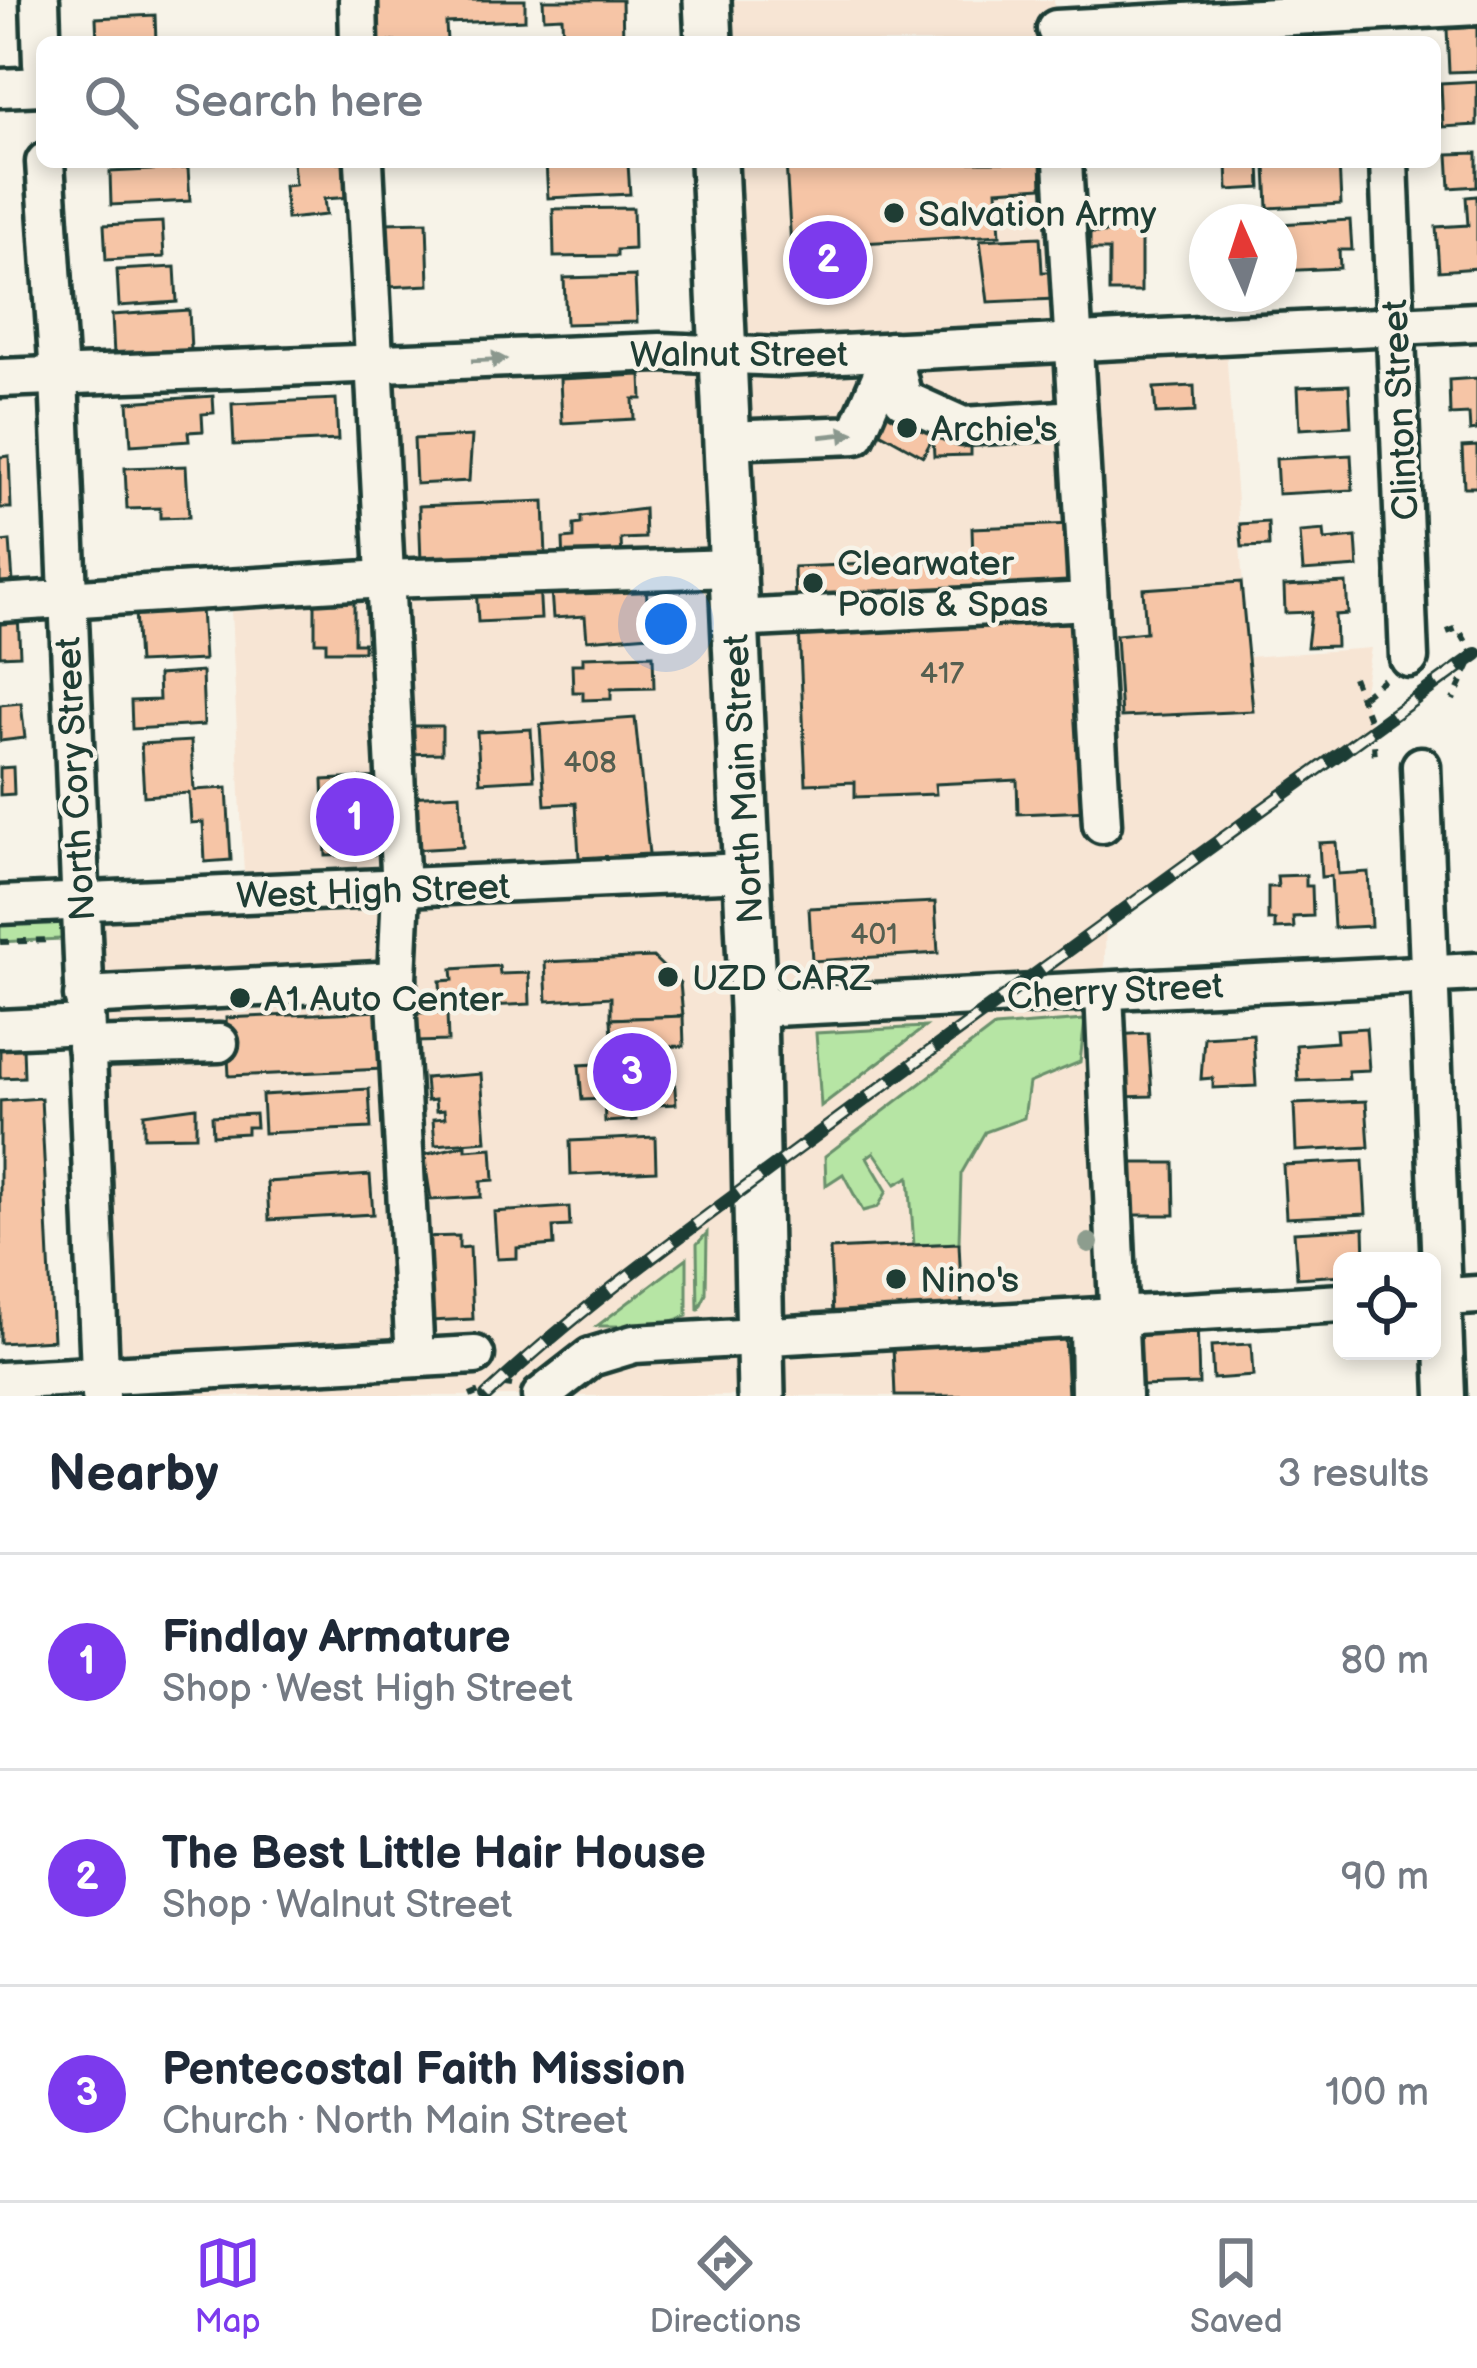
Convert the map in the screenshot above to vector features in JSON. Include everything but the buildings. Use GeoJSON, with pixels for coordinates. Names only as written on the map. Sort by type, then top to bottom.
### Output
{"type":"FeatureCollection","features":[{"type":"Feature","properties":{"kind":"main road"},"geometry":{"type":"LineString","coordinates":[[707,0],[709,36]]}},
{"type":"Feature","properties":{"kind":"main road","name":"North Main Street"},"geometry":{"type":"LineString","coordinates":[[714,168],[753,1008],[761,1396]]}},
{"type":"Feature","properties":{"kind":"street"},"geometry":{"type":"LineString","coordinates":[[40,0],[41,36]]}},
{"type":"Feature","properties":{"kind":"street"},"geometry":{"type":"LineString","coordinates":[[358,0],[359,36]]}},
{"type":"Feature","properties":{"kind":"street"},"geometry":{"type":"LineString","coordinates":[[1056,24],[1383,18],[1477,6]]}},
{"type":"Feature","properties":{"kind":"street"},"geometry":{"type":"LineString","coordinates":[[0,88],[36,86]]}},
{"type":"Feature","properties":{"kind":"street","name":"North Cory Street"},"geometry":{"type":"LineString","coordinates":[[44,168],[58,376],[100,1386]]}},
{"type":"Feature","properties":{"kind":"street"},"geometry":{"type":"LineString","coordinates":[[364,168],[401,890],[397,980],[415,1358]]}},
{"type":"Feature","properties":{"kind":"street"},"geometry":{"type":"LineString","coordinates":[[1063,168],[1102,824]]}},
{"type":"Feature","properties":{"kind":"street","name":"Clinton Street"},"geometry":{"type":"LineString","coordinates":[[1389,168],[1409,658]]}},
{"type":"Feature","properties":{"kind":"street","name":"Walnut Street"},"geometry":{"type":"LineString","coordinates":[[0,378],[660,352],[892,351],[1477,322]]}},
{"type":"Feature","properties":{"kind":"street"},"geometry":{"type":"LineString","coordinates":[[892,351],[903,399],[963,427],[1078,418]]}},
{"type":"Feature","properties":{"kind":"street"},"geometry":{"type":"LineString","coordinates":[[727,440],[856,436],[892,351]]}},
{"type":"Feature","properties":{"kind":"street"},"geometry":{"type":"LineString","coordinates":[[0,603],[384,579],[733,568]]}},
{"type":"Feature","properties":{"kind":"street"},"geometry":{"type":"LineString","coordinates":[[734,619],[1089,601]]}},
{"type":"Feature","properties":{"kind":"street"},"geometry":{"type":"LineString","coordinates":[[1421,766],[1450,1297],[1446,1396]]}},
{"type":"Feature","properties":{"kind":"street","name":"West High Street"},"geometry":{"type":"LineString","coordinates":[[0,905],[80,920],[401,890],[745,872]]}},
{"type":"Feature","properties":{"kind":"street","name":"Cherry Street"},"geometry":{"type":"LineString","coordinates":[[753,1008],[1477,972]]}},
{"type":"Feature","properties":{"kind":"street"},"geometry":{"type":"LineString","coordinates":[[0,1029],[84,1023],[397,980]]}},
{"type":"Feature","properties":{"kind":"street"},"geometry":{"type":"LineString","coordinates":[[1090,1396],[1103,1319],[1104,992]]}},
{"type":"Feature","properties":{"kind":"street"},"geometry":{"type":"LineString","coordinates":[[84,1023],[219,1043]]}},
{"type":"Feature","properties":{"kind":"street"},"geometry":{"type":"LineString","coordinates":[[541,1396],[591,1357],[634,1344],[1333,1305]]}},
{"type":"Feature","properties":{"kind":"street"},"geometry":{"type":"LineString","coordinates":[[1103,1319],[1122,1396]]}},
{"type":"Feature","properties":{"kind":"street"},"geometry":{"type":"LineString","coordinates":[[0,1381],[100,1386],[476,1355]]}},
{"type":"Feature","properties":{"kind":"path"},"geometry":{"type":"LineString","coordinates":[[1448,632],[1458,628],[1474,656],[1453,700]]}},
{"type":"Feature","properties":{"kind":"path"},"geometry":{"type":"LineString","coordinates":[[1353,677],[1373,730],[1376,758]]}},
{"type":"Feature","properties":{"kind":"path"},"geometry":{"type":"LineString","coordinates":[[0,942],[80,920]]}},
{"type":"Feature","properties":{"kind":"shaded area"},"geometry":{"type":"Polygon","coordinates":[[[707,0],[1054,0],[1057,36],[709,36],[707,0]]]}},
{"type":"Feature","properties":{"kind":"shaded area"},"geometry":{"type":"Polygon","coordinates":[[[714,168],[1063,168],[1073,341],[1225,334],[1248,657],[1371,648],[1363,696],[1373,730],[1106,918],[1104,992],[1122,1396],[101,1396],[79,902],[245,895],[230,590],[384,579],[373,365],[724,354],[714,168]]]}},
{"type":"Feature","properties":{"kind":"green space"},"geometry":{"type":"Polygon","coordinates":[[[80,917],[81,938],[0,942],[0,921],[80,917]]]}},
{"type":"Feature","properties":{"kind":"green space"},"geometry":{"type":"Polygon","coordinates":[[[1085,1020],[1080,1062],[1029,1083],[1024,1118],[985,1132],[961,1174],[959,1243],[914,1245],[909,1177],[896,1184],[874,1152],[867,1157],[887,1191],[878,1207],[863,1211],[843,1174],[826,1185],[825,1156],[994,1027],[1085,1020]]]}},
{"type":"Feature","properties":{"kind":"green space"},"geometry":{"type":"Polygon","coordinates":[[[925,1027],[821,1106],[816,1033],[925,1027]]]}},
{"type":"Feature","properties":{"kind":"green space"},"geometry":{"type":"Polygon","coordinates":[[[707,1233],[706,1294],[698,1311],[697,1244],[707,1233]]]}},
{"type":"Feature","properties":{"kind":"green space"},"geometry":{"type":"Polygon","coordinates":[[[687,1258],[687,1316],[656,1326],[597,1326],[687,1258]]]}},
{"type":"Feature","properties":{"kind":"railway"},"geometry":{"type":"LineString","coordinates":[[486,1396],[566,1325],[693,1226],[1477,654]]}},
{"type":"Feature","properties":{"kind":"place","name":"Salvation Army"},"geometry":{"type":"Point","coordinates":[894,213]}},
{"type":"Feature","properties":{"kind":"place","name":"The Best Little Hair House"},"geometry":{"type":"Point","coordinates":[828,260]}},
{"type":"Feature","properties":{"kind":"place","name":"Archie's"},"geometry":{"type":"Point","coordinates":[907,428]}},
{"type":"Feature","properties":{"kind":"place","name":"Clearwater Pools & Spas"},"geometry":{"type":"Point","coordinates":[813,583]}},
{"type":"Feature","properties":{"kind":"place","name":"Findlay Armature"},"geometry":{"type":"Point","coordinates":[355,817]}},
{"type":"Feature","properties":{"kind":"place","name":"UZD CARZ"},"geometry":{"type":"Point","coordinates":[668,977]}},
{"type":"Feature","properties":{"kind":"place","name":"A1 Auto Center"},"geometry":{"type":"Point","coordinates":[240,998]}},
{"type":"Feature","properties":{"kind":"place","name":"Pentecostal Faith Mission"},"geometry":{"type":"Point","coordinates":[632,1072]}},
{"type":"Feature","properties":{"kind":"place","name":"Nino's"},"geometry":{"type":"Point","coordinates":[896,1279]}}]}
